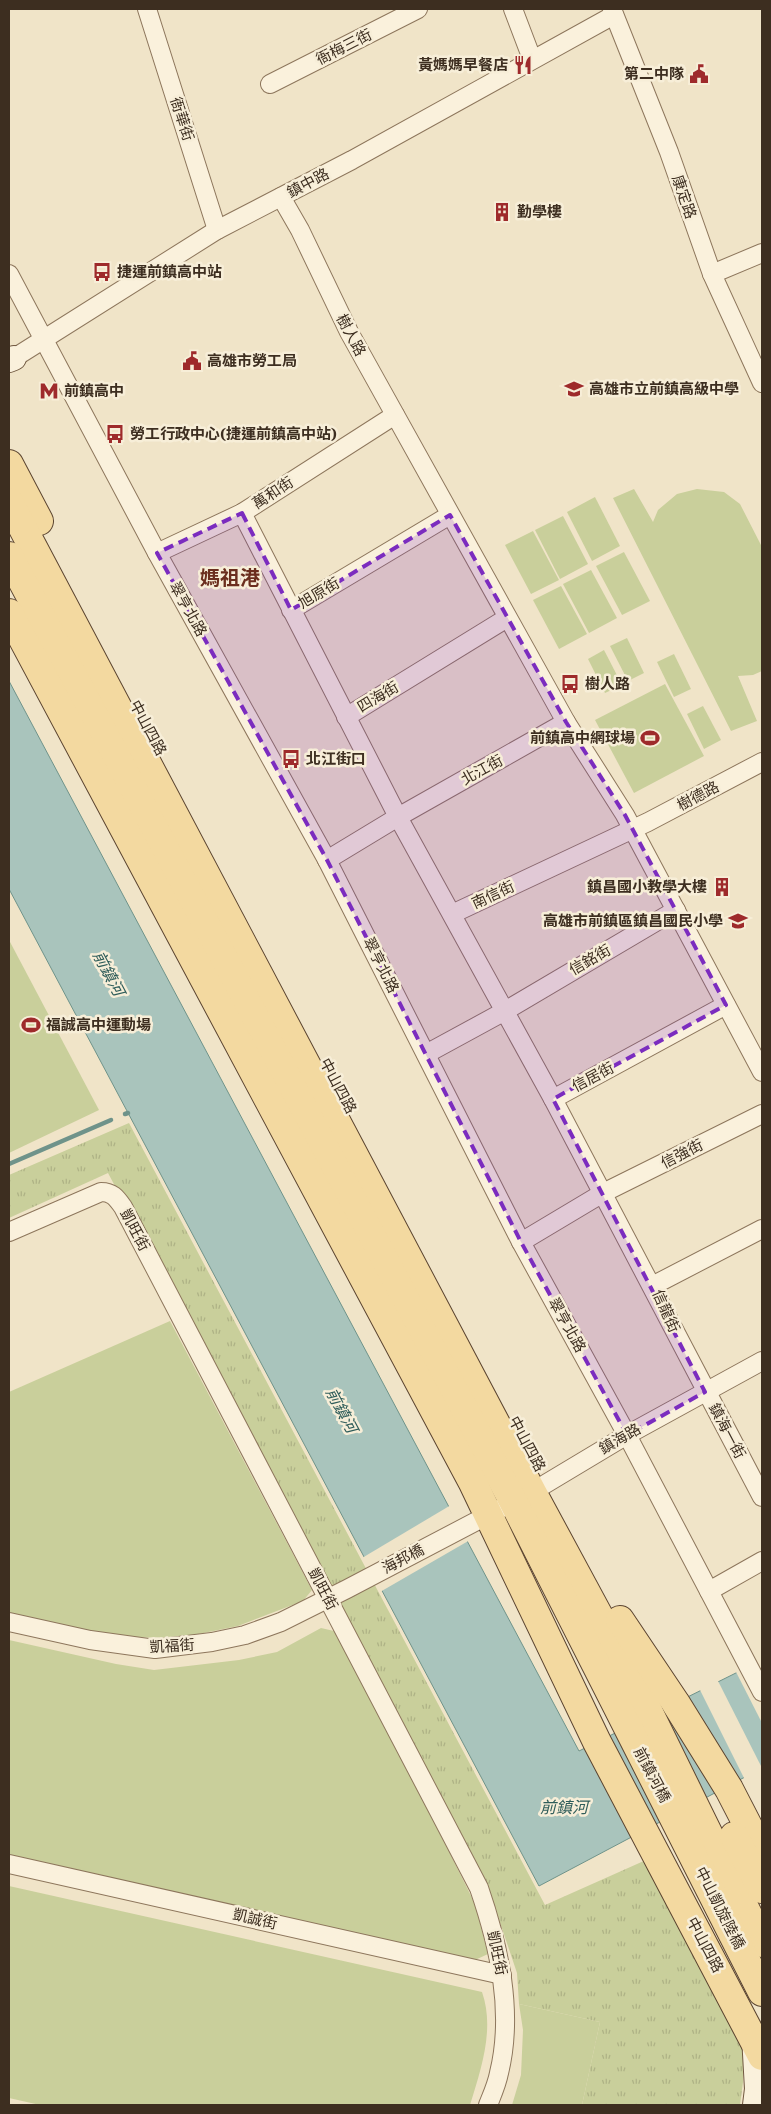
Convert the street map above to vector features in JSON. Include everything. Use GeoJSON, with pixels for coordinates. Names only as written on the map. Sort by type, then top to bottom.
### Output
{"type":"FeatureCollection","features":[{"type":"Feature","properties":{"kind":"main road","name":"中山四路"},"geometry":{"type":"LineString","coordinates":[[9,464],[530,1492],[600,1676],[646,1717]]}},
{"type":"Feature","properties":{"kind":"main road","name":"中山四路"},"geometry":{"type":"LineString","coordinates":[[9,502],[530,1492],[626,1632],[646,1717]]}},
{"type":"Feature","properties":{"kind":"main road","name":"中山四路"},"geometry":{"type":"LineString","coordinates":[[9,556],[627,1668],[646,1717]]}},
{"type":"Feature","properties":{"kind":"main road"},"geometry":{"type":"LineString","coordinates":[[9,612],[484,1516],[597,1742],[687,1814],[762,1889]]}},
{"type":"Feature","properties":{"kind":"main road"},"geometry":{"type":"LineString","coordinates":[[646,1717],[687,1814],[762,1853]]}},
{"type":"Feature","properties":{"kind":"main road","name":"前鎮河橋"},"geometry":{"type":"LineString","coordinates":[[646,1717],[687,1814]]}},
{"type":"Feature","properties":{"kind":"main road","name":"中山四路"},"geometry":{"type":"LineString","coordinates":[[687,1814],[760,2043]]}},
{"type":"Feature","properties":{"kind":"main road","name":"中山凱旋陸橋"},"geometry":{"type":"LineString","coordinates":[[687,1814],[762,1943]]}},
{"type":"Feature","properties":{"kind":"main road","name":"中山凱旋陸橋"},"geometry":{"type":"LineString","coordinates":[[687,1814],[756,2000]]}},
{"type":"Feature","properties":{"kind":"main road"},"geometry":{"type":"LineString","coordinates":[[756,2000],[760,2043]]}},
{"type":"Feature","properties":{"kind":"street","name":"衙華街"},"geometry":{"type":"LineString","coordinates":[[147,9],[217,230]]}},
{"type":"Feature","properties":{"kind":"street","name":"衙梅三街"},"geometry":{"type":"LineString","coordinates":[[270,84],[418,9]]}},
{"type":"Feature","properties":{"kind":"street"},"geometry":{"type":"LineString","coordinates":[[513,9],[532,59]]}},
{"type":"Feature","properties":{"kind":"street","name":"鎮中路"},"geometry":{"type":"LineString","coordinates":[[11,359],[217,230],[281,198],[613,12]]}},
{"type":"Feature","properties":{"kind":"street","name":"康定路"},"geometry":{"type":"LineString","coordinates":[[613,12],[669,152],[712,274],[762,383]]}},
{"type":"Feature","properties":{"kind":"street","name":"樹人路"},"geometry":{"type":"LineString","coordinates":[[281,198],[300,230],[349,332],[566,722],[633,829],[762,1072]]}},
{"type":"Feature","properties":{"kind":"street"},"geometry":{"type":"LineString","coordinates":[[712,274],[762,253]]}},
{"type":"Feature","properties":{"kind":"street","name":"翠亨北路"},"geometry":{"type":"LineString","coordinates":[[9,274],[157,553],[327,860],[521,1242],[627,1435],[762,1692]]}},
{"type":"Feature","properties":{"kind":"street","name":"萬和街"},"geometry":{"type":"LineString","coordinates":[[291,610],[242,513],[396,415]]}},
{"type":"Feature","properties":{"kind":"street"},"geometry":{"type":"LineString","coordinates":[[157,553],[242,513]]}},
{"type":"Feature","properties":{"kind":"street","name":"旭原街"},"geometry":{"type":"LineString","coordinates":[[346,717],[291,610],[450,515]]}},
{"type":"Feature","properties":{"kind":"street","name":"四海街"},"geometry":{"type":"LineString","coordinates":[[398,817],[346,717],[507,618]]}},
{"type":"Feature","properties":{"kind":"street","name":"北江街"},"geometry":{"type":"LineString","coordinates":[[327,860],[398,817],[566,722]]}},
{"type":"Feature","properties":{"kind":"street","name":"樹德路"},"geometry":{"type":"LineString","coordinates":[[633,829],[762,762]]}},
{"type":"Feature","properties":{"kind":"street"},"geometry":{"type":"LineString","coordinates":[[398,817],[452,914]]}},
{"type":"Feature","properties":{"kind":"street","name":"南信街"},"geometry":{"type":"LineString","coordinates":[[505,1011],[452,914],[633,829]]}},
{"type":"Feature","properties":{"kind":"street","name":"信銘街"},"geometry":{"type":"LineString","coordinates":[[426,1054],[505,1011],[676,910]]}},
{"type":"Feature","properties":{"kind":"street","name":"信居街"},"geometry":{"type":"LineString","coordinates":[[553,1099],[726,1005]]}},
{"type":"Feature","properties":{"kind":"street"},"geometry":{"type":"LineString","coordinates":[[505,1011],[652,1286]]}},
{"type":"Feature","properties":{"kind":"street","name":"信強街"},"geometry":{"type":"LineString","coordinates":[[521,1242],[603,1193],[762,1114]]}},
{"type":"Feature","properties":{"kind":"street","name":"凱旺街"},"geometry":{"type":"LineString","coordinates":[[9,1232],[100,1192],[108,1192],[116,1197],[472,1873],[489,1916],[502,1975],[505,2040],[499,2073],[488,2105]]}},
{"type":"Feature","properties":{"kind":"street","name":"信龍街"},"geometry":{"type":"LineString","coordinates":[[705,1392],[652,1286],[762,1229]]}},
{"type":"Feature","properties":{"kind":"street","name":"鎮海路"},"geometry":{"type":"LineString","coordinates":[[484,1516],[530,1492],[627,1435],[762,1360]]}},
{"type":"Feature","properties":{"kind":"street","name":"鎮海一街"},"geometry":{"type":"LineString","coordinates":[[705,1392],[762,1497]]}},
{"type":"Feature","properties":{"kind":"street","name":"海邦橋"},"geometry":{"type":"LineString","coordinates":[[328,1599],[484,1516]]}},
{"type":"Feature","properties":{"kind":"street"},"geometry":{"type":"LineString","coordinates":[[709,1592],[762,1561]]}},
{"type":"Feature","properties":{"kind":"street","name":"凱福街"},"geometry":{"type":"LineString","coordinates":[[9,1622],[90,1640],[155,1649],[212,1642],[245,1635],[281,1622],[328,1599]]}},
{"type":"Feature","properties":{"kind":"street","name":"凱誠街"},"geometry":{"type":"LineString","coordinates":[[9,1864],[502,1975]]}},
{"type":"Feature","properties":{"kind":"street"},"geometry":{"type":"LineString","coordinates":[[755,2105],[760,2043]]}},
{"type":"Feature","properties":{"kind":"highlighted area"},"geometry":{"type":"Polygon","coordinates":[[[242,513],[291,610],[450,515],[566,722],[625,815],[726,1005],[553,1099],[705,1392],[627,1435],[521,1242],[327,860],[157,553],[242,513]]]}},
{"type":"Feature","properties":{"kind":"green space"},"geometry":{"type":"Polygon","coordinates":[[[634,489],[653,522],[658,510],[677,494],[697,489],[724,492],[740,504],[762,547],[762,671],[753,675],[738,676],[757,721],[731,731],[613,498],[634,489]]]}},
{"type":"Feature","properties":{"kind":"green space"},"geometry":{"type":"Polygon","coordinates":[[[595,497],[620,546],[592,561],[567,512],[595,497]]]}},
{"type":"Feature","properties":{"kind":"green space"},"geometry":{"type":"Polygon","coordinates":[[[563,516],[588,564],[560,579],[535,530],[563,516]]]}},
{"type":"Feature","properties":{"kind":"green space"},"geometry":{"type":"Polygon","coordinates":[[[533,531],[559,580],[531,594],[505,545],[533,531]]]}},
{"type":"Feature","properties":{"kind":"green space"},"geometry":{"type":"Polygon","coordinates":[[[624,552],[650,601],[622,615],[596,566],[624,552]]]}},
{"type":"Feature","properties":{"kind":"green space"},"geometry":{"type":"Polygon","coordinates":[[[591,570],[617,618],[589,633],[563,584],[591,570]]]}},
{"type":"Feature","properties":{"kind":"green space"},"geometry":{"type":"Polygon","coordinates":[[[561,586],[587,634],[559,649],[533,600],[561,586]]]}},
{"type":"Feature","properties":{"kind":"green space"},"geometry":{"type":"Polygon","coordinates":[[[627,638],[644,673],[628,681],[610,646],[627,638]]]}},
{"type":"Feature","properties":{"kind":"green space"},"geometry":{"type":"Polygon","coordinates":[[[604,650],[622,685],[605,693],[588,659],[604,650]]]}},
{"type":"Feature","properties":{"kind":"green space"},"geometry":{"type":"Polygon","coordinates":[[[674,654],[691,689],[674,697],[657,662],[674,654]]]}},
{"type":"Feature","properties":{"kind":"green space","name":"前鎮高中網球場"},"geometry":{"type":"Polygon","coordinates":[[[665,684],[704,756],[634,793],[595,720],[665,684]]]}},
{"type":"Feature","properties":{"kind":"green space"},"geometry":{"type":"Polygon","coordinates":[[[703,706],[721,740],[704,749],[687,714],[703,706]]]}},
{"type":"Feature","properties":{"kind":"green space","name":"福誠高中運動場"},"geometry":{"type":"Polygon","coordinates":[[[9,940],[99,1110],[9,1153],[9,940]]]}},
{"type":"Feature","properties":{"kind":"green space"},"geometry":{"type":"Polygon","coordinates":[[[129,1123],[545,1905],[646,1860],[743,2044],[743,2082],[740,2105],[582,2105],[600,2022],[519,2004],[517,1973],[486,1881],[108,1173],[9,1218],[9,1175],[129,1123]]]}},
{"type":"Feature","properties":{"kind":"green space"},"geometry":{"type":"Polygon","coordinates":[[[170,1321],[312,1590],[303,1601],[238,1626],[179,1638],[117,1637],[9,1613],[9,1392],[170,1321]]]}},
{"type":"Feature","properties":{"kind":"green space"},"geometry":{"type":"Polygon","coordinates":[[[321,1628],[334,1631],[391,1734],[475,1904],[488,1954],[475,1960],[9,1855],[9,1640],[116,1664],[154,1670],[239,1660],[277,1652],[321,1628]]]}},
{"type":"Feature","properties":{"kind":"green space"},"geometry":{"type":"Polygon","coordinates":[[[9,1886],[482,1992],[486,2006],[487,2035],[482,2063],[470,2105],[40,2105],[9,2098],[9,1886]]]}},
{"type":"Feature","properties":{"kind":"green space"},"geometry":{"type":"Polygon","coordinates":[[[519,2004],[600,2022],[582,2105],[512,2105],[521,2075],[523,2030],[519,2004]]]}},
{"type":"Feature","properties":{"kind":"water","name":"前鎮河"},"geometry":{"type":"Polygon","coordinates":[[[9,681],[579,1751],[762,1660],[762,1768],[539,1886],[9,889],[9,681]]]}},
{"type":"Feature","properties":{"kind":"pier"},"geometry":{"type":"Polygon","coordinates":[[[451,1505],[470,1540],[380,1592],[362,1558],[451,1505]]]}},
{"type":"Feature","properties":{"kind":"pier"},"geometry":{"type":"Polygon","coordinates":[[[762,1658],[762,1723],[735,1670],[762,1658]]]}},
{"type":"Feature","properties":{"kind":"pier"},"geometry":{"type":"Polygon","coordinates":[[[717,1679],[762,1768],[762,1771],[745,1780],[699,1688],[717,1679]]]}},
{"type":"Feature","properties":{"kind":"waterway"},"geometry":{"type":"LineString","coordinates":[[9,1164],[111,1120]]}},
{"type":"Feature","properties":{"kind":"place","name":"黃媽媽早餐店"},"geometry":{"type":"Point","coordinates":[523,65]}},
{"type":"Feature","properties":{"kind":"place","name":"第二中隊"},"geometry":{"type":"Point","coordinates":[699,74]}},
{"type":"Feature","properties":{"kind":"place","name":"勤學樓"},"geometry":{"type":"Point","coordinates":[502,212]}},
{"type":"Feature","properties":{"kind":"place","name":"捷運前鎮高中站"},"geometry":{"type":"Point","coordinates":[102,272]}},
{"type":"Feature","properties":{"kind":"place","name":"高雄市勞工局"},"geometry":{"type":"Point","coordinates":[192,361]}},
{"type":"Feature","properties":{"kind":"place","name":"高雄市立前鎮高級中學"},"geometry":{"type":"Point","coordinates":[574,389]}},
{"type":"Feature","properties":{"kind":"place","name":"前鎮高中"},"geometry":{"type":"Point","coordinates":[49,391]}},
{"type":"Feature","properties":{"kind":"place","name":"勞工行政中心(捷運前鎮高中站)"},"geometry":{"type":"Point","coordinates":[115,434]}},
{"type":"Feature","properties":{"kind":"place","name":"樹人路"},"geometry":{"type":"Point","coordinates":[570,684]}},
{"type":"Feature","properties":{"kind":"place","name":"前鎮高中網球場"},"geometry":{"type":"Point","coordinates":[650,738]}},
{"type":"Feature","properties":{"kind":"place","name":"北江街口"},"geometry":{"type":"Point","coordinates":[291,759]}},
{"type":"Feature","properties":{"kind":"place","name":"鎮昌國小教學大樓"},"geometry":{"type":"Point","coordinates":[722,887]}},
{"type":"Feature","properties":{"kind":"place","name":"高雄市前鎮區鎮昌國民小學"},"geometry":{"type":"Point","coordinates":[738,921]}},
{"type":"Feature","properties":{"kind":"place","name":"福誠高中運動場"},"geometry":{"type":"Point","coordinates":[31,1025]}},
{"type":"Feature","properties":{"kind":"district","name":"媽祖港"},"geometry":{"type":"Point","coordinates":[230,578]}}]}
